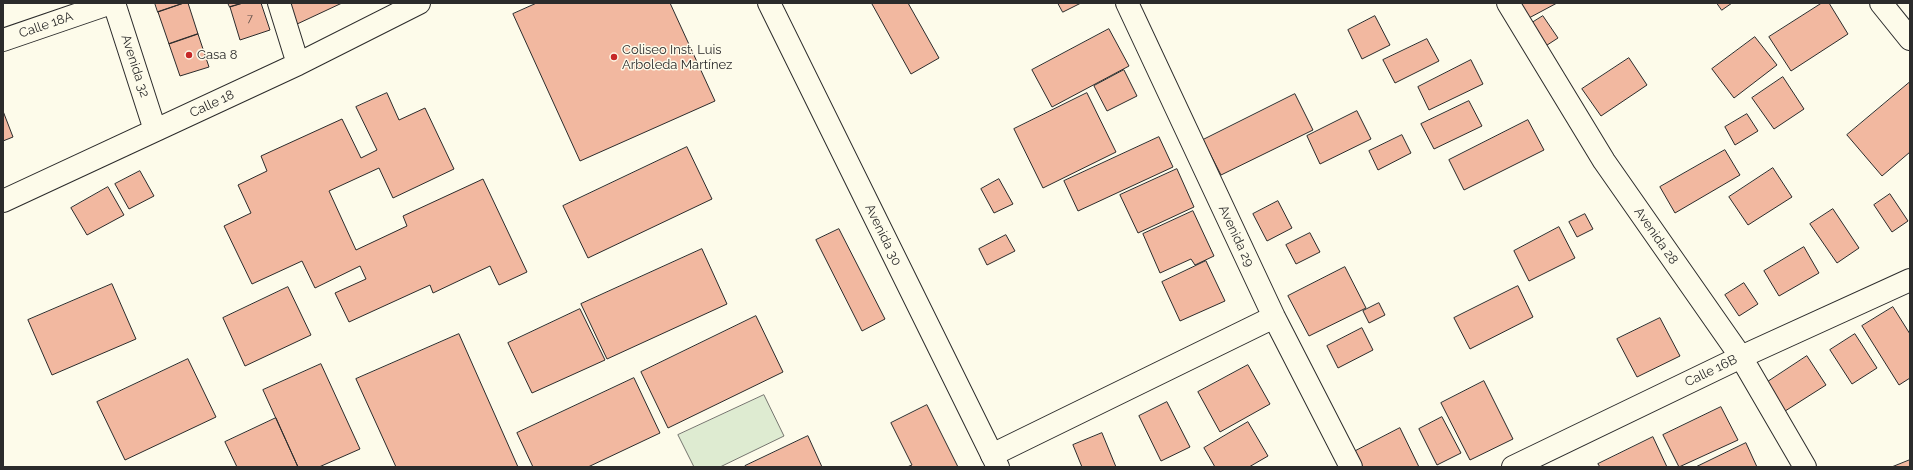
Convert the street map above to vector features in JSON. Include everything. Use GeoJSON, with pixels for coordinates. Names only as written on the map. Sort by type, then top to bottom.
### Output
{"type":"FeatureCollection","features":[{"type":"Feature","properties":{"kind":"street","name":"Calle 18A"},"geometry":{"type":"LineString","coordinates":[[3,40],[112,3]]}},
{"type":"Feature","properties":{"kind":"street","name":"Avenida 32"},"geometry":{"type":"LineString","coordinates":[[112,3],[155,130]]}},
{"type":"Feature","properties":{"kind":"street"},"geometry":{"type":"LineString","coordinates":[[279,3],[298,64]]}},
{"type":"Feature","properties":{"kind":"street","name":"Calle 18"},"geometry":{"type":"LineString","coordinates":[[3,201],[298,64],[418,3]]}},
{"type":"Feature","properties":{"kind":"street","name":"Avenida 30"},"geometry":{"type":"LineString","coordinates":[[769,3],[995,461]]}},
{"type":"Feature","properties":{"kind":"street","name":"Avenida 29"},"geometry":{"type":"LineString","coordinates":[[1126,3],[1274,317],[1351,467]]}},
{"type":"Feature","properties":{"kind":"street","name":"Avenida 28"},"geometry":{"type":"LineString","coordinates":[[1508,3],[1604,161],[1741,357],[1805,467]]}},
{"type":"Feature","properties":{"kind":"street"},"geometry":{"type":"LineString","coordinates":[[1881,3],[1910,39]]}},
{"type":"Feature","properties":{"kind":"street","name":"Calle 16B"},"geometry":{"type":"LineString","coordinates":[[1513,467],[1741,357],[1910,280]]}},
{"type":"Feature","properties":{"kind":"street"},"geometry":{"type":"LineString","coordinates":[[995,461],[1274,317]]}},
{"type":"Feature","properties":{"kind":"green space"},"geometry":{"type":"Polygon","coordinates":[[[764,395],[784,436],[720,467],[694,467],[678,435],[764,395]]]}},
{"type":"Feature","properties":{"kind":"building"},"geometry":{"type":"Polygon","coordinates":[[[155,3],[184,3],[158,12],[155,3]]]}},
{"type":"Feature","properties":{"kind":"building"},"geometry":{"type":"Polygon","coordinates":[[[188,3],[198,34],[169,44],[158,12],[188,3]]]}},
{"type":"Feature","properties":{"kind":"building"},"geometry":{"type":"Polygon","coordinates":[[[228,3],[243,3],[230,7],[228,3]]]}},
{"type":"Feature","properties":{"kind":"building"},"geometry":{"type":"Polygon","coordinates":[[[243,3],[261,3],[270,30],[240,40],[230,7],[243,3]]]}},
{"type":"Feature","properties":{"kind":"building"},"geometry":{"type":"Polygon","coordinates":[[[288,3],[342,3],[295,25],[288,3]]]}},
{"type":"Feature","properties":{"kind":"building","name":"Coliseo Inst. Luis Arboleda Martínez"},"geometry":{"type":"Polygon","coordinates":[[[537,3],[670,3],[715,101],[580,161],[513,14],[537,3]]]}},
{"type":"Feature","properties":{"kind":"building"},"geometry":{"type":"Polygon","coordinates":[[[908,3],[939,58],[911,74],[872,4],[908,3]]]}},
{"type":"Feature","properties":{"kind":"building"},"geometry":{"type":"Polygon","coordinates":[[[1058,3],[1081,3],[1063,12],[1058,3]]]}},
{"type":"Feature","properties":{"kind":"building"},"geometry":{"type":"Polygon","coordinates":[[[1516,3],[1557,3],[1514,26],[1516,3]]]}},
{"type":"Feature","properties":{"kind":"building"},"geometry":{"type":"Polygon","coordinates":[[[1717,3],[1732,3],[1722,10],[1717,3]]]}},
{"type":"Feature","properties":{"kind":"building"},"geometry":{"type":"Polygon","coordinates":[[[1822,3],[1829,3],[1848,34],[1791,71],[1769,37],[1822,3]]]}},
{"type":"Feature","properties":{"kind":"building"},"geometry":{"type":"Polygon","coordinates":[[[1375,16],[1390,45],[1362,59],[1348,30],[1375,16]]]}},
{"type":"Feature","properties":{"kind":"building"},"geometry":{"type":"Polygon","coordinates":[[[1543,16],[1558,38],[1541,49],[1527,26],[1543,16]]]}},
{"type":"Feature","properties":{"kind":"building"},"geometry":{"type":"Polygon","coordinates":[[[1109,29],[1129,66],[1052,107],[1032,70],[1109,29]]]}},
{"type":"Feature","properties":{"kind":"building","name":"Casa 8"},"geometry":{"type":"Polygon","coordinates":[[[198,34],[209,67],[180,76],[169,44],[198,34]]]}},
{"type":"Feature","properties":{"kind":"building"},"geometry":{"type":"Polygon","coordinates":[[[1755,37],[1777,65],[1734,98],[1712,69],[1755,37]]]}},
{"type":"Feature","properties":{"kind":"building"},"geometry":{"type":"Polygon","coordinates":[[[1427,39],[1439,61],[1395,83],[1383,60],[1427,39]]]}},
{"type":"Feature","properties":{"kind":"building"},"geometry":{"type":"Polygon","coordinates":[[[1629,58],[1647,85],[1601,116],[1582,89],[1629,58]]]}},
{"type":"Feature","properties":{"kind":"building"},"geometry":{"type":"Polygon","coordinates":[[[1471,60],[1483,84],[1429,110],[1418,87],[1471,60]]]}},
{"type":"Feature","properties":{"kind":"building"},"geometry":{"type":"Polygon","coordinates":[[[1124,70],[1137,96],[1107,111],[1094,86],[1124,70]]]}},
{"type":"Feature","properties":{"kind":"building"},"geometry":{"type":"Polygon","coordinates":[[[1783,77],[1804,109],[1774,129],[1752,98],[1783,77]]]}},
{"type":"Feature","properties":{"kind":"building"},"geometry":{"type":"Polygon","coordinates":[[[1910,82],[1910,152],[1882,176],[1847,135],[1910,82]]]}},
{"type":"Feature","properties":{"kind":"building"},"geometry":{"type":"Polygon","coordinates":[[[387,93],[399,120],[425,108],[454,169],[393,198],[379,168],[329,191],[356,250],[407,226],[403,216],[483,179],[527,272],[499,285],[490,266],[433,293],[430,285],[349,322],[335,293],[366,279],[360,266],[315,288],[302,261],[252,284],[224,226],[251,213],[238,185],[267,171],[261,156],[342,119],[361,158],[377,150],[356,107],[387,93]]]}},
{"type":"Feature","properties":{"kind":"building"},"geometry":{"type":"Polygon","coordinates":[[[1087,93],[1116,152],[1043,188],[1014,129],[1087,93]]]}},
{"type":"Feature","properties":{"kind":"building"},"geometry":{"type":"Polygon","coordinates":[[[1295,94],[1313,130],[1221,175],[1203,140],[1295,94]]]}},
{"type":"Feature","properties":{"kind":"building"},"geometry":{"type":"Polygon","coordinates":[[[1469,101],[1482,126],[1434,149],[1421,124],[1469,101]]]}},
{"type":"Feature","properties":{"kind":"building"},"geometry":{"type":"Polygon","coordinates":[[[3,111],[13,137],[3,141],[3,111]]]}},
{"type":"Feature","properties":{"kind":"building"},"geometry":{"type":"Polygon","coordinates":[[[1357,111],[1371,139],[1320,164],[1307,136],[1357,111]]]}},
{"type":"Feature","properties":{"kind":"building"},"geometry":{"type":"Polygon","coordinates":[[[1747,114],[1758,131],[1735,145],[1725,127],[1747,114]]]}},
{"type":"Feature","properties":{"kind":"building"},"geometry":{"type":"Polygon","coordinates":[[[1528,120],[1544,150],[1464,190],[1449,160],[1528,120]]]}},
{"type":"Feature","properties":{"kind":"building"},"geometry":{"type":"Polygon","coordinates":[[[1402,135],[1411,153],[1378,170],[1369,151],[1402,135]]]}},
{"type":"Feature","properties":{"kind":"building"},"geometry":{"type":"Polygon","coordinates":[[[1159,137],[1173,167],[1078,211],[1064,181],[1159,137]]]}},
{"type":"Feature","properties":{"kind":"building"},"geometry":{"type":"Polygon","coordinates":[[[687,147],[712,199],[588,258],[563,206],[687,147]]]}},
{"type":"Feature","properties":{"kind":"building"},"geometry":{"type":"Polygon","coordinates":[[[1725,150],[1740,175],[1675,213],[1660,187],[1725,150]]]}},
{"type":"Feature","properties":{"kind":"building"},"geometry":{"type":"Polygon","coordinates":[[[1773,168],[1792,197],[1748,225],[1729,197],[1773,168]]]}},
{"type":"Feature","properties":{"kind":"building"},"geometry":{"type":"Polygon","coordinates":[[[1177,169],[1194,207],[1138,233],[1120,195],[1177,169]]]}},
{"type":"Feature","properties":{"kind":"building"},"geometry":{"type":"Polygon","coordinates":[[[140,171],[154,196],[129,209],[115,184],[140,171]]]}},
{"type":"Feature","properties":{"kind":"building"},"geometry":{"type":"Polygon","coordinates":[[[999,179],[1013,204],[994,213],[981,189],[999,179]]]}},
{"type":"Feature","properties":{"kind":"building"},"geometry":{"type":"Polygon","coordinates":[[[108,187],[124,215],[87,235],[71,208],[108,187]]]}},
{"type":"Feature","properties":{"kind":"building"},"geometry":{"type":"Polygon","coordinates":[[[1890,194],[1908,221],[1892,232],[1874,205],[1890,194]]]}},
{"type":"Feature","properties":{"kind":"building"},"geometry":{"type":"Polygon","coordinates":[[[1278,201],[1292,228],[1267,241],[1253,214],[1278,201]]]}},
{"type":"Feature","properties":{"kind":"building"},"geometry":{"type":"Polygon","coordinates":[[[1833,209],[1859,248],[1837,263],[1810,224],[1833,209]]]}},
{"type":"Feature","properties":{"kind":"building"},"geometry":{"type":"Polygon","coordinates":[[[1193,211],[1214,256],[1195,265],[1191,259],[1160,273],[1143,234],[1193,211]]]}},
{"type":"Feature","properties":{"kind":"building"},"geometry":{"type":"Polygon","coordinates":[[[1585,214],[1593,229],[1577,237],[1569,222],[1585,214]]]}},
{"type":"Feature","properties":{"kind":"building"},"geometry":{"type":"Polygon","coordinates":[[[1559,227],[1575,258],[1529,281],[1514,251],[1559,227]]]}},
{"type":"Feature","properties":{"kind":"building"},"geometry":{"type":"Polygon","coordinates":[[[839,229],[885,319],[862,331],[816,240],[839,229]]]}},
{"type":"Feature","properties":{"kind":"building"},"geometry":{"type":"Polygon","coordinates":[[[1310,233],[1320,252],[1296,264],[1286,245],[1310,233]]]}},
{"type":"Feature","properties":{"kind":"building"},"geometry":{"type":"Polygon","coordinates":[[[1006,235],[1015,251],[987,265],[979,249],[1006,235]]]}},
{"type":"Feature","properties":{"kind":"building"},"geometry":{"type":"Polygon","coordinates":[[[1804,247],[1819,273],[1779,296],[1764,271],[1804,247]]]}},
{"type":"Feature","properties":{"kind":"building"},"geometry":{"type":"Polygon","coordinates":[[[702,249],[727,304],[607,359],[581,304],[702,249]]]}},
{"type":"Feature","properties":{"kind":"building"},"geometry":{"type":"Polygon","coordinates":[[[1206,261],[1225,301],[1180,321],[1162,282],[1206,261]]]}},
{"type":"Feature","properties":{"kind":"building"},"geometry":{"type":"Polygon","coordinates":[[[1345,267],[1366,308],[1309,336],[1288,296],[1345,267]]]}},
{"type":"Feature","properties":{"kind":"building"},"geometry":{"type":"Polygon","coordinates":[[[1744,283],[1758,304],[1739,316],[1725,295],[1744,283]]]}},
{"type":"Feature","properties":{"kind":"building"},"geometry":{"type":"Polygon","coordinates":[[[112,284],[136,339],[52,375],[28,320],[112,284]]]}},
{"type":"Feature","properties":{"kind":"building"},"geometry":{"type":"Polygon","coordinates":[[[1518,286],[1533,317],[1470,349],[1454,318],[1518,286]]]}},
{"type":"Feature","properties":{"kind":"building"},"geometry":{"type":"Polygon","coordinates":[[[288,287],[311,335],[245,366],[223,318],[288,287]]]}},
{"type":"Feature","properties":{"kind":"building"},"geometry":{"type":"Polygon","coordinates":[[[1379,303],[1385,315],[1369,323],[1363,311],[1379,303]]]}},
{"type":"Feature","properties":{"kind":"building"},"geometry":{"type":"Polygon","coordinates":[[[1893,307],[1910,334],[1910,378],[1899,385],[1862,326],[1893,307]]]}},
{"type":"Feature","properties":{"kind":"building"},"geometry":{"type":"Polygon","coordinates":[[[580,309],[605,360],[532,393],[508,343],[580,309]]]}},
{"type":"Feature","properties":{"kind":"building"},"geometry":{"type":"Polygon","coordinates":[[[756,316],[783,372],[668,428],[641,372],[756,316]]]}},
{"type":"Feature","properties":{"kind":"building"},"geometry":{"type":"Polygon","coordinates":[[[1660,318],[1680,356],[1637,377],[1617,339],[1660,318]]]}},
{"type":"Feature","properties":{"kind":"building"},"geometry":{"type":"Polygon","coordinates":[[[1362,328],[1373,350],[1338,368],[1327,346],[1362,328]]]}},
{"type":"Feature","properties":{"kind":"building"},"geometry":{"type":"Polygon","coordinates":[[[459,334],[518,467],[396,467],[356,379],[459,334]]]}},
{"type":"Feature","properties":{"kind":"building"},"geometry":{"type":"Polygon","coordinates":[[[1855,334],[1877,368],[1852,384],[1830,350],[1855,334]]]}},
{"type":"Feature","properties":{"kind":"building"},"geometry":{"type":"Polygon","coordinates":[[[1807,356],[1826,385],[1782,413],[1763,385],[1807,356]]]}},
{"type":"Feature","properties":{"kind":"building"},"geometry":{"type":"Polygon","coordinates":[[[188,359],[216,417],[125,460],[97,402],[188,359]]]}},
{"type":"Feature","properties":{"kind":"building"},"geometry":{"type":"Polygon","coordinates":[[[321,364],[360,449],[319,467],[298,467],[263,390],[321,364]]]}},
{"type":"Feature","properties":{"kind":"building"},"geometry":{"type":"Polygon","coordinates":[[[1248,365],[1270,404],[1220,432],[1198,392],[1248,365]]]}},
{"type":"Feature","properties":{"kind":"building"},"geometry":{"type":"Polygon","coordinates":[[[634,378],[660,433],[588,467],[533,467],[517,433],[634,378]]]}},
{"type":"Feature","properties":{"kind":"building"},"geometry":{"type":"Polygon","coordinates":[[[1484,381],[1513,439],[1470,460],[1441,403],[1484,381]]]}},
{"type":"Feature","properties":{"kind":"building"},"geometry":{"type":"Polygon","coordinates":[[[1167,402],[1190,447],[1161,461],[1139,416],[1167,402]]]}},
{"type":"Feature","properties":{"kind":"building"},"geometry":{"type":"Polygon","coordinates":[[[927,405],[958,467],[907,467],[912,465],[891,423],[927,405]]]}},
{"type":"Feature","properties":{"kind":"building"},"geometry":{"type":"Polygon","coordinates":[[[1721,407],[1738,440],[1679,467],[1663,435],[1721,407]]]}},
{"type":"Feature","properties":{"kind":"building"},"geometry":{"type":"Polygon","coordinates":[[[1442,417],[1461,453],[1437,465],[1419,429],[1442,417]]]}},
{"type":"Feature","properties":{"kind":"building"},"geometry":{"type":"Polygon","coordinates":[[[276,418],[298,467],[237,467],[225,442],[276,418]]]}},
{"type":"Feature","properties":{"kind":"building"},"geometry":{"type":"Polygon","coordinates":[[[1248,422],[1268,456],[1249,467],[1215,467],[1204,448],[1248,422]]]}},
{"type":"Feature","properties":{"kind":"building"},"geometry":{"type":"Polygon","coordinates":[[[1400,428],[1419,467],[1352,467],[1346,456],[1400,428]]]}},
{"type":"Feature","properties":{"kind":"building"},"geometry":{"type":"Polygon","coordinates":[[[1102,433],[1116,467],[1082,467],[1073,445],[1102,433]]]}},
{"type":"Feature","properties":{"kind":"building"},"geometry":{"type":"Polygon","coordinates":[[[808,436],[822,467],[745,467],[745,466],[808,436]]]}},
{"type":"Feature","properties":{"kind":"building"},"geometry":{"type":"Polygon","coordinates":[[[1653,437],[1667,467],[1600,467],[1598,464],[1653,437]]]}},
{"type":"Feature","properties":{"kind":"building"},"geometry":{"type":"Polygon","coordinates":[[[1746,443],[1757,467],[1696,467],[1746,443]]]}},
{"type":"Feature","properties":{"kind":"building"},"geometry":{"type":"Polygon","coordinates":[[[1910,460],[1910,467],[1892,467],[1910,460]]]}},
{"type":"Feature","properties":{"kind":"place","name":"Casa 8"},"geometry":{"type":"Point","coordinates":[189,55]}},
{"type":"Feature","properties":{"kind":"place","name":"Coliseo Inst. Luis Arboleda Martínez"},"geometry":{"type":"Point","coordinates":[614,57]}}]}
